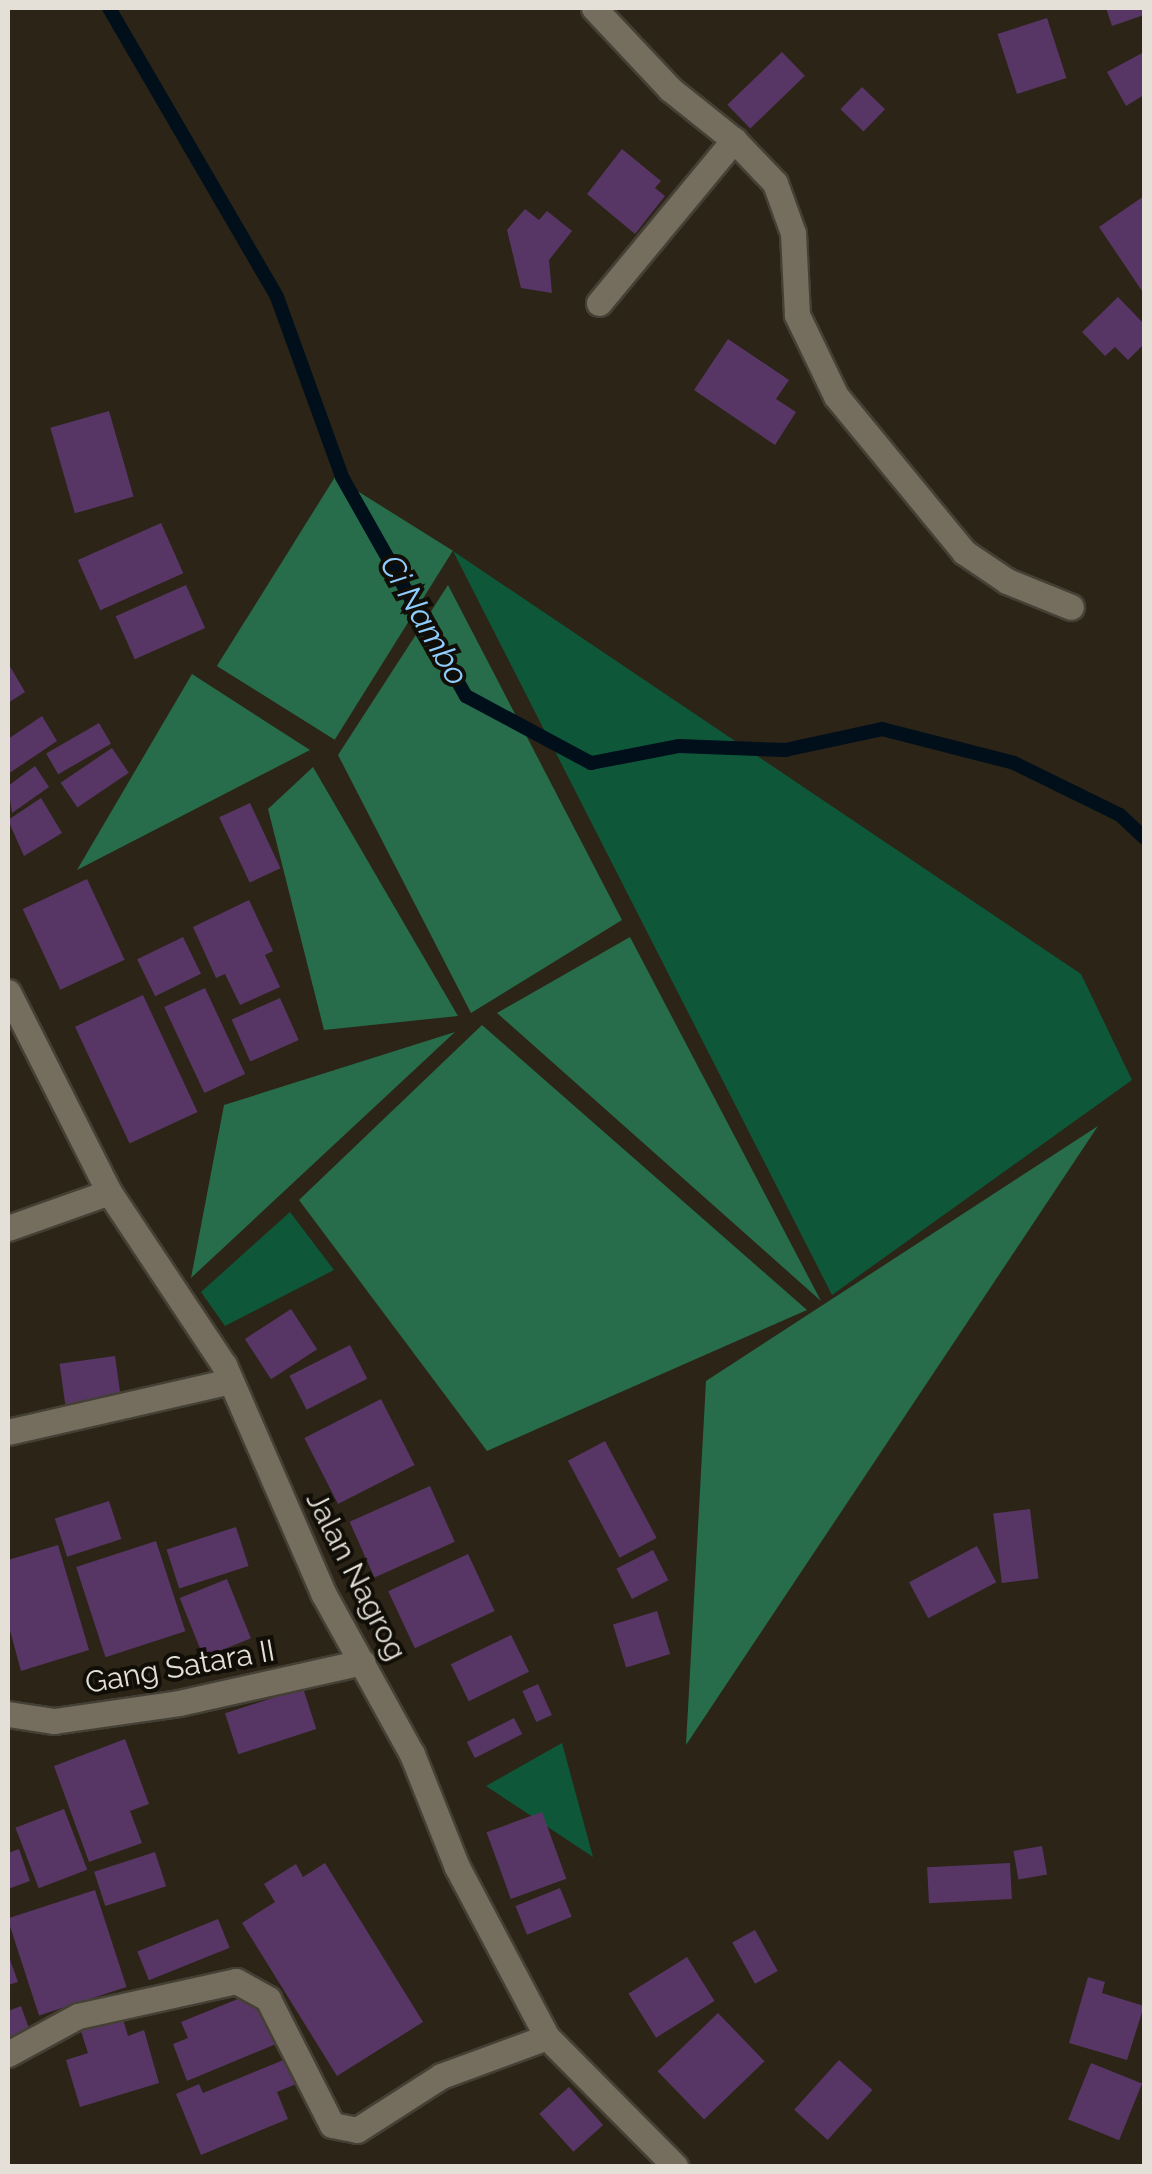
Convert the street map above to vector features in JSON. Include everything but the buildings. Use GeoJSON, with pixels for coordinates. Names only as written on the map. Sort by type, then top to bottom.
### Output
{"type":"FeatureCollection","features":[{"type":"Feature","properties":{"kind":"street"},"geometry":{"type":"LineString","coordinates":[[594,8],[670,89],[734,140],[775,183],[793,232],[797,316],[836,396],[964,552],[1007,581],[1071,606]]}},
{"type":"Feature","properties":{"kind":"street"},"geometry":{"type":"LineString","coordinates":[[599,303],[734,140]]}},
{"type":"Feature","properties":{"kind":"street","name":"Jalan Nagrog"},"geometry":{"type":"LineString","coordinates":[[8,992],[17,1033],[109,1192],[230,1381],[316,1576],[412,1754],[457,1867],[547,2037],[675,2166]]}},
{"type":"Feature","properties":{"kind":"street"},"geometry":{"type":"LineString","coordinates":[[8,1228],[109,1192]]}},
{"type":"Feature","properties":{"kind":"street"},"geometry":{"type":"LineString","coordinates":[[8,1432],[230,1381]]}},
{"type":"Feature","properties":{"kind":"street","name":"Gang Satara II"},"geometry":{"type":"LineString","coordinates":[[8,1714],[54,1721],[140,1708],[362,1662]]}},
{"type":"Feature","properties":{"kind":"street"},"geometry":{"type":"LineString","coordinates":[[8,2054],[78,2016],[236,1981],[268,2000],[332,2125],[357,2130],[441,2076],[547,2037]]}},
{"type":"Feature","properties":{"kind":"green space"},"geometry":{"type":"Polygon","coordinates":[[[335,477],[453,551],[335,740],[217,666],[335,477]]]}},
{"type":"Feature","properties":{"kind":"green space"},"geometry":{"type":"Polygon","coordinates":[[[453,551],[1081,974],[1132,1080],[832,1295],[453,551]]]}},
{"type":"Feature","properties":{"kind":"green space"},"geometry":{"type":"Polygon","coordinates":[[[448,585],[622,920],[471,1013],[338,755],[448,585]]]}},
{"type":"Feature","properties":{"kind":"green space"},"geometry":{"type":"Polygon","coordinates":[[[192,674],[310,750],[77,870],[192,674]]]}},
{"type":"Feature","properties":{"kind":"green space"},"geometry":{"type":"Polygon","coordinates":[[[313,767],[458,1016],[324,1030],[268,809],[313,767]]]}},
{"type":"Feature","properties":{"kind":"green space"},"geometry":{"type":"Polygon","coordinates":[[[630,937],[821,1301],[497,1013],[630,937]]]}},
{"type":"Feature","properties":{"kind":"green space"},"geometry":{"type":"Polygon","coordinates":[[[482,1025],[807,1310],[487,1451],[299,1200],[482,1025]]]}},
{"type":"Feature","properties":{"kind":"green space"},"geometry":{"type":"Polygon","coordinates":[[[455,1032],[191,1278],[224,1105],[455,1032]]]}},
{"type":"Feature","properties":{"kind":"green space"},"geometry":{"type":"Polygon","coordinates":[[[1098,1126],[686,1745],[706,1381],[1098,1126]]]}},
{"type":"Feature","properties":{"kind":"green space"},"geometry":{"type":"Polygon","coordinates":[[[290,1212],[334,1270],[225,1326],[201,1292],[290,1212]]]}},
{"type":"Feature","properties":{"kind":"green space"},"geometry":{"type":"Polygon","coordinates":[[[562,1743],[593,1857],[486,1786],[562,1743]]]}},
{"type":"Feature","properties":{"kind":"waterway","name":"Ci Nambo"},"geometry":{"type":"LineString","coordinates":[[109,8],[277,297],[342,477],[466,696],[591,763],[679,746],[785,750],[882,729],[1014,763],[1120,815],[1144,837]]}}]}
